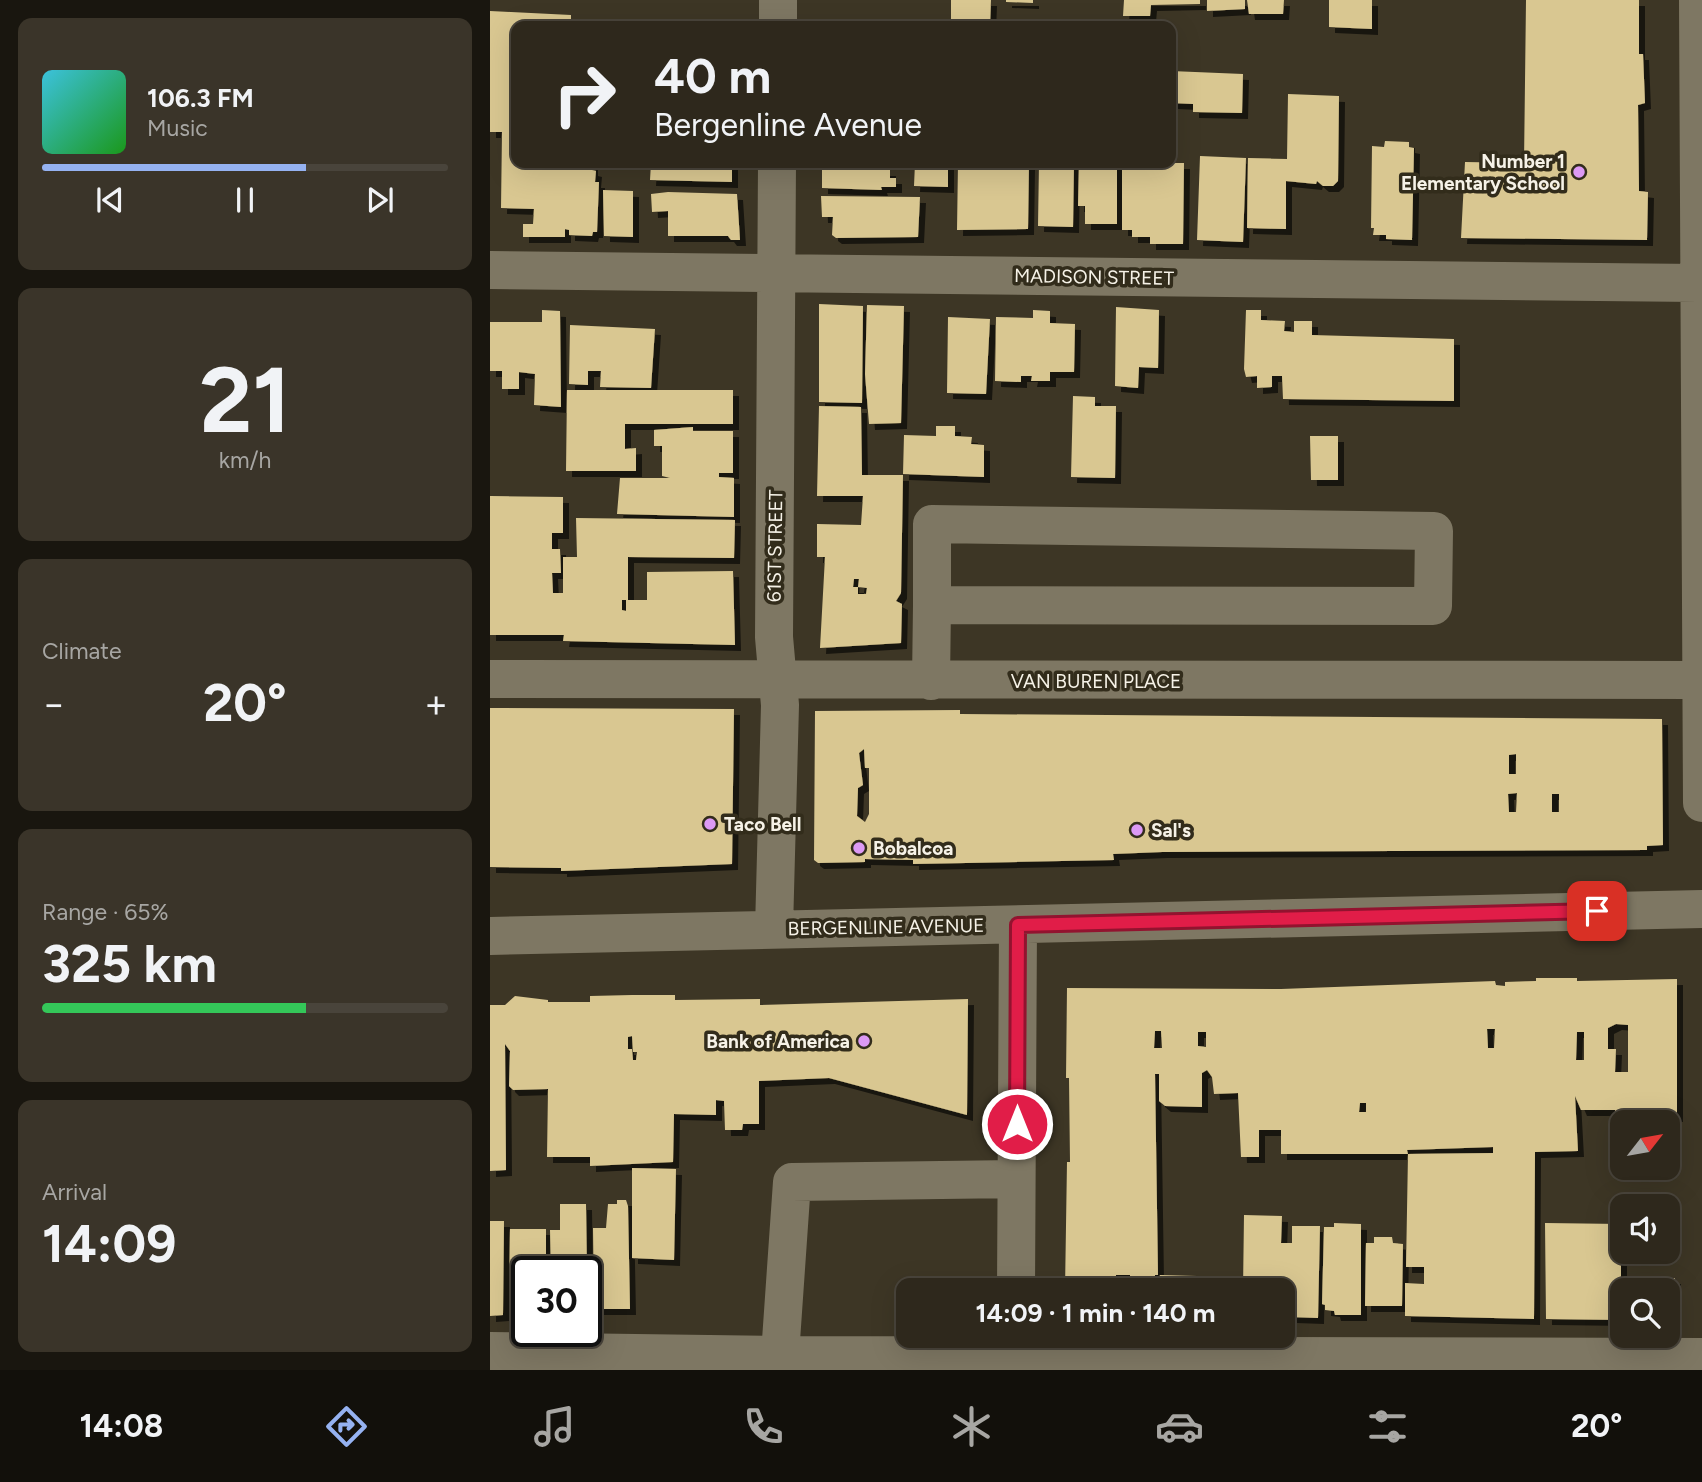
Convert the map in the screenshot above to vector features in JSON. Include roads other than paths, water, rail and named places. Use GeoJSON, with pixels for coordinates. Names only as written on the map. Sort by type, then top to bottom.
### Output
{"type":"FeatureCollection","features":[{"type":"Feature","properties":{"kind":"street"},"geometry":{"type":"LineString","coordinates":[[778,0],[778,21]]}},
{"type":"Feature","properties":{"kind":"street"},"geometry":{"type":"LineString","coordinates":[[1699,21],[1702,803]]}},
{"type":"Feature","properties":{"kind":"street","name":"61ST STREET"},"geometry":{"type":"LineString","coordinates":[[774,929],[780,719],[774,637],[777,168]]}},
{"type":"Feature","properties":{"kind":"street","name":"MADISON STREET"},"geometry":{"type":"LineString","coordinates":[[490,270],[1698,284]]}},
{"type":"Feature","properties":{"kind":"street"},"geometry":{"type":"LineString","coordinates":[[931,681],[932,524],[1434,531],[1433,606],[932,605]]}},
{"type":"Feature","properties":{"kind":"street","name":"VAN BUREN PLACE"},"geometry":{"type":"LineString","coordinates":[[490,679],[1701,680]]}},
{"type":"Feature","properties":{"kind":"street","name":"BERGENLINE AVENUE"},"geometry":{"type":"LineString","coordinates":[[490,936],[1702,909]]}},
{"type":"Feature","properties":{"kind":"street"},"geometry":{"type":"LineString","coordinates":[[1016,1278],[1018,925]]}},
{"type":"Feature","properties":{"kind":"street"},"geometry":{"type":"LineString","coordinates":[[780,1355],[792,1182],[1016,1179]]}},
{"type":"Feature","properties":{"kind":"street"},"geometry":{"type":"LineString","coordinates":[[490,1351],[780,1355],[1015,1353],[1702,1357]]}},
{"type":"Feature","properties":{"kind":"place","name":"Number 1 Elementary School"},"geometry":{"type":"Point","coordinates":[1579,172]}},
{"type":"Feature","properties":{"kind":"place","name":"Taco Bell"},"geometry":{"type":"Point","coordinates":[710,824]}},
{"type":"Feature","properties":{"kind":"place","name":"Sal's"},"geometry":{"type":"Point","coordinates":[1137,830]}},
{"type":"Feature","properties":{"kind":"place","name":"Bobalcoa"},"geometry":{"type":"Point","coordinates":[859,848]}},
{"type":"Feature","properties":{"kind":"place","name":"Bank of America"},"geometry":{"type":"Point","coordinates":[864,1041]}}]}
